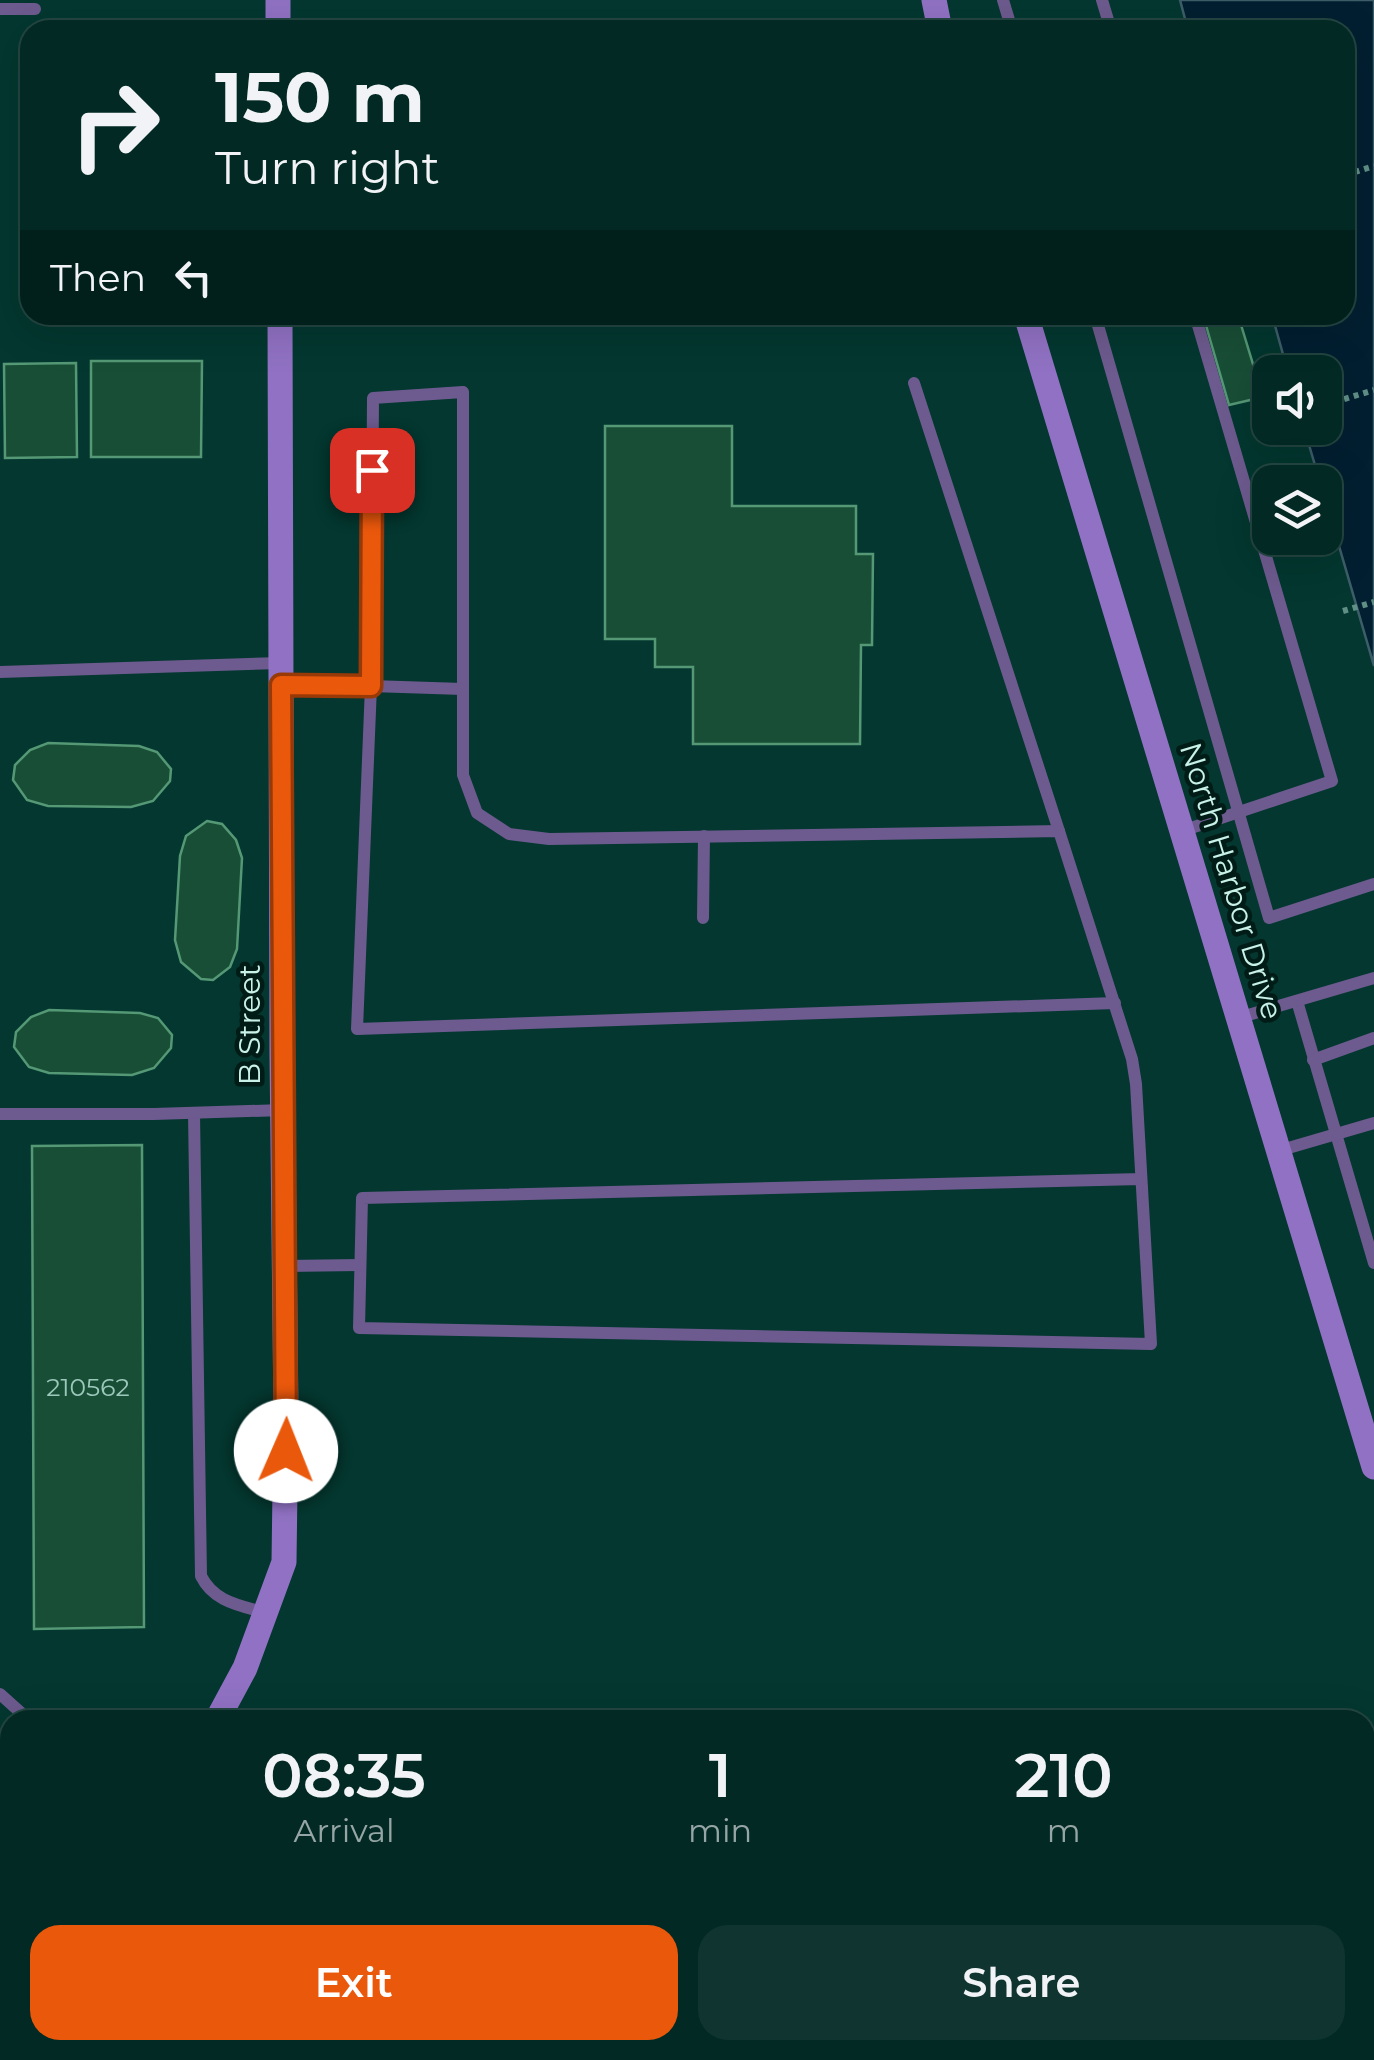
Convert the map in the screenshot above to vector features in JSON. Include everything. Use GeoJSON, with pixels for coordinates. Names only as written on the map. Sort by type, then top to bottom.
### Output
{"type":"FeatureCollection","features":[{"type":"Feature","properties":{"kind":"street","name":"B Street"},"geometry":{"type":"LineString","coordinates":[[222,1710],[245,1668],[284,1562],[280,325]]}},
{"type":"Feature","properties":{"kind":"street","name":"North Harbor Drive"},"geometry":{"type":"LineString","coordinates":[[1029,325],[1374,1466]]}},
{"type":"Feature","properties":{"kind":"lane"},"geometry":{"type":"LineString","coordinates":[[0,9],[35,9]]}},
{"type":"Feature","properties":{"kind":"lane"},"geometry":{"type":"LineString","coordinates":[[1097,325],[1269,918],[1374,884]]}},
{"type":"Feature","properties":{"kind":"lane"},"geometry":{"type":"LineString","coordinates":[[1182,831],[1332,781],[1198,325]]}},
{"type":"Feature","properties":{"kind":"lane"},"geometry":{"type":"LineString","coordinates":[[914,383],[1132,1059],[1141,1179],[1151,1344],[359,1328],[362,1198],[1141,1179]]}},
{"type":"Feature","properties":{"kind":"lane"},"geometry":{"type":"LineString","coordinates":[[1059,831],[548,839],[508,834],[477,814],[462,775],[463,392],[373,398],[371,686],[357,1029],[1114,1003]]}},
{"type":"Feature","properties":{"kind":"lane"},"geometry":{"type":"LineString","coordinates":[[0,672],[281,674],[371,686],[463,689]]}},
{"type":"Feature","properties":{"kind":"lane"},"geometry":{"type":"LineString","coordinates":[[702,918],[704,836]]}},
{"type":"Feature","properties":{"kind":"lane"},"geometry":{"type":"LineString","coordinates":[[1238,1018],[1374,978]]}},
{"type":"Feature","properties":{"kind":"lane"},"geometry":{"type":"LineString","coordinates":[[1297,1001],[1374,1264]]}},
{"type":"Feature","properties":{"kind":"lane"},"geometry":{"type":"LineString","coordinates":[[1314,1060],[1374,1038]]}},
{"type":"Feature","properties":{"kind":"lane"},"geometry":{"type":"LineString","coordinates":[[0,1114],[283,1110]]}},
{"type":"Feature","properties":{"kind":"lane"},"geometry":{"type":"LineString","coordinates":[[194,1112],[201,1576],[217,1596],[266,1613]]}},
{"type":"Feature","properties":{"kind":"lane"},"geometry":{"type":"LineString","coordinates":[[1278,1151],[1374,1124]]}},
{"type":"Feature","properties":{"kind":"lane"},"geometry":{"type":"LineString","coordinates":[[285,1266],[360,1265]]}},
{"type":"Feature","properties":{"kind":"path"},"geometry":{"type":"LineString","coordinates":[[1342,400],[1374,390]]}},
{"type":"Feature","properties":{"kind":"path"},"geometry":{"type":"LineString","coordinates":[[1343,611],[1374,602]]}},
{"type":"Feature","properties":{"kind":"water"},"geometry":{"type":"Polygon","coordinates":[[[1180,0],[1374,0],[1374,666],[1342,555],[1342,465],[1315,465],[1309,445],[1342,445],[1342,355],[1283,355],[1275,325],[1355,325],[1355,20],[1185,20],[1180,0]]]}},
{"type":"Feature","properties":{"kind":"building"},"geometry":{"type":"Polygon","coordinates":[[[1206,325],[1241,325],[1252,361],[1252,400],[1229,405],[1206,325]]]}},
{"type":"Feature","properties":{"kind":"building"},"geometry":{"type":"Polygon","coordinates":[[[91,361],[202,361],[201,457],[91,457],[91,361]]]}},
{"type":"Feature","properties":{"kind":"building"},"geometry":{"type":"Polygon","coordinates":[[[76,363],[77,457],[5,458],[4,364],[76,363]]]}},
{"type":"Feature","properties":{"kind":"building"},"geometry":{"type":"Polygon","coordinates":[[[605,426],[732,426],[732,506],[856,506],[856,554],[873,554],[872,645],[861,645],[860,744],[693,744],[693,667],[655,667],[655,639],[605,639],[605,426]]]}},
{"type":"Feature","properties":{"kind":"building"},"geometry":{"type":"Polygon","coordinates":[[[48,743],[139,746],[157,752],[171,769],[170,781],[153,801],[131,807],[48,806],[27,800],[13,780],[15,765],[30,750],[48,743]]]}},
{"type":"Feature","properties":{"kind":"building"},"geometry":{"type":"Polygon","coordinates":[[[207,821],[222,824],[236,840],[242,858],[237,949],[230,967],[213,980],[201,979],[181,962],[175,940],[180,856],[186,836],[207,821]]]}},
{"type":"Feature","properties":{"kind":"building"},"geometry":{"type":"Polygon","coordinates":[[[49,1010],[140,1013],[158,1018],[172,1035],[171,1048],[154,1068],[132,1075],[49,1073],[29,1067],[14,1047],[16,1032],[31,1017],[49,1010]]]}},
{"type":"Feature","properties":{"kind":"building"},"geometry":{"type":"Polygon","coordinates":[[[142,1145],[144,1627],[34,1629],[32,1146],[142,1145]]]}},
{"type":"Feature","properties":{"kind":"route"},"geometry":{"type":"LineString","coordinates":[[286,1451],[281,685],[371,686],[372,470]]}}]}
